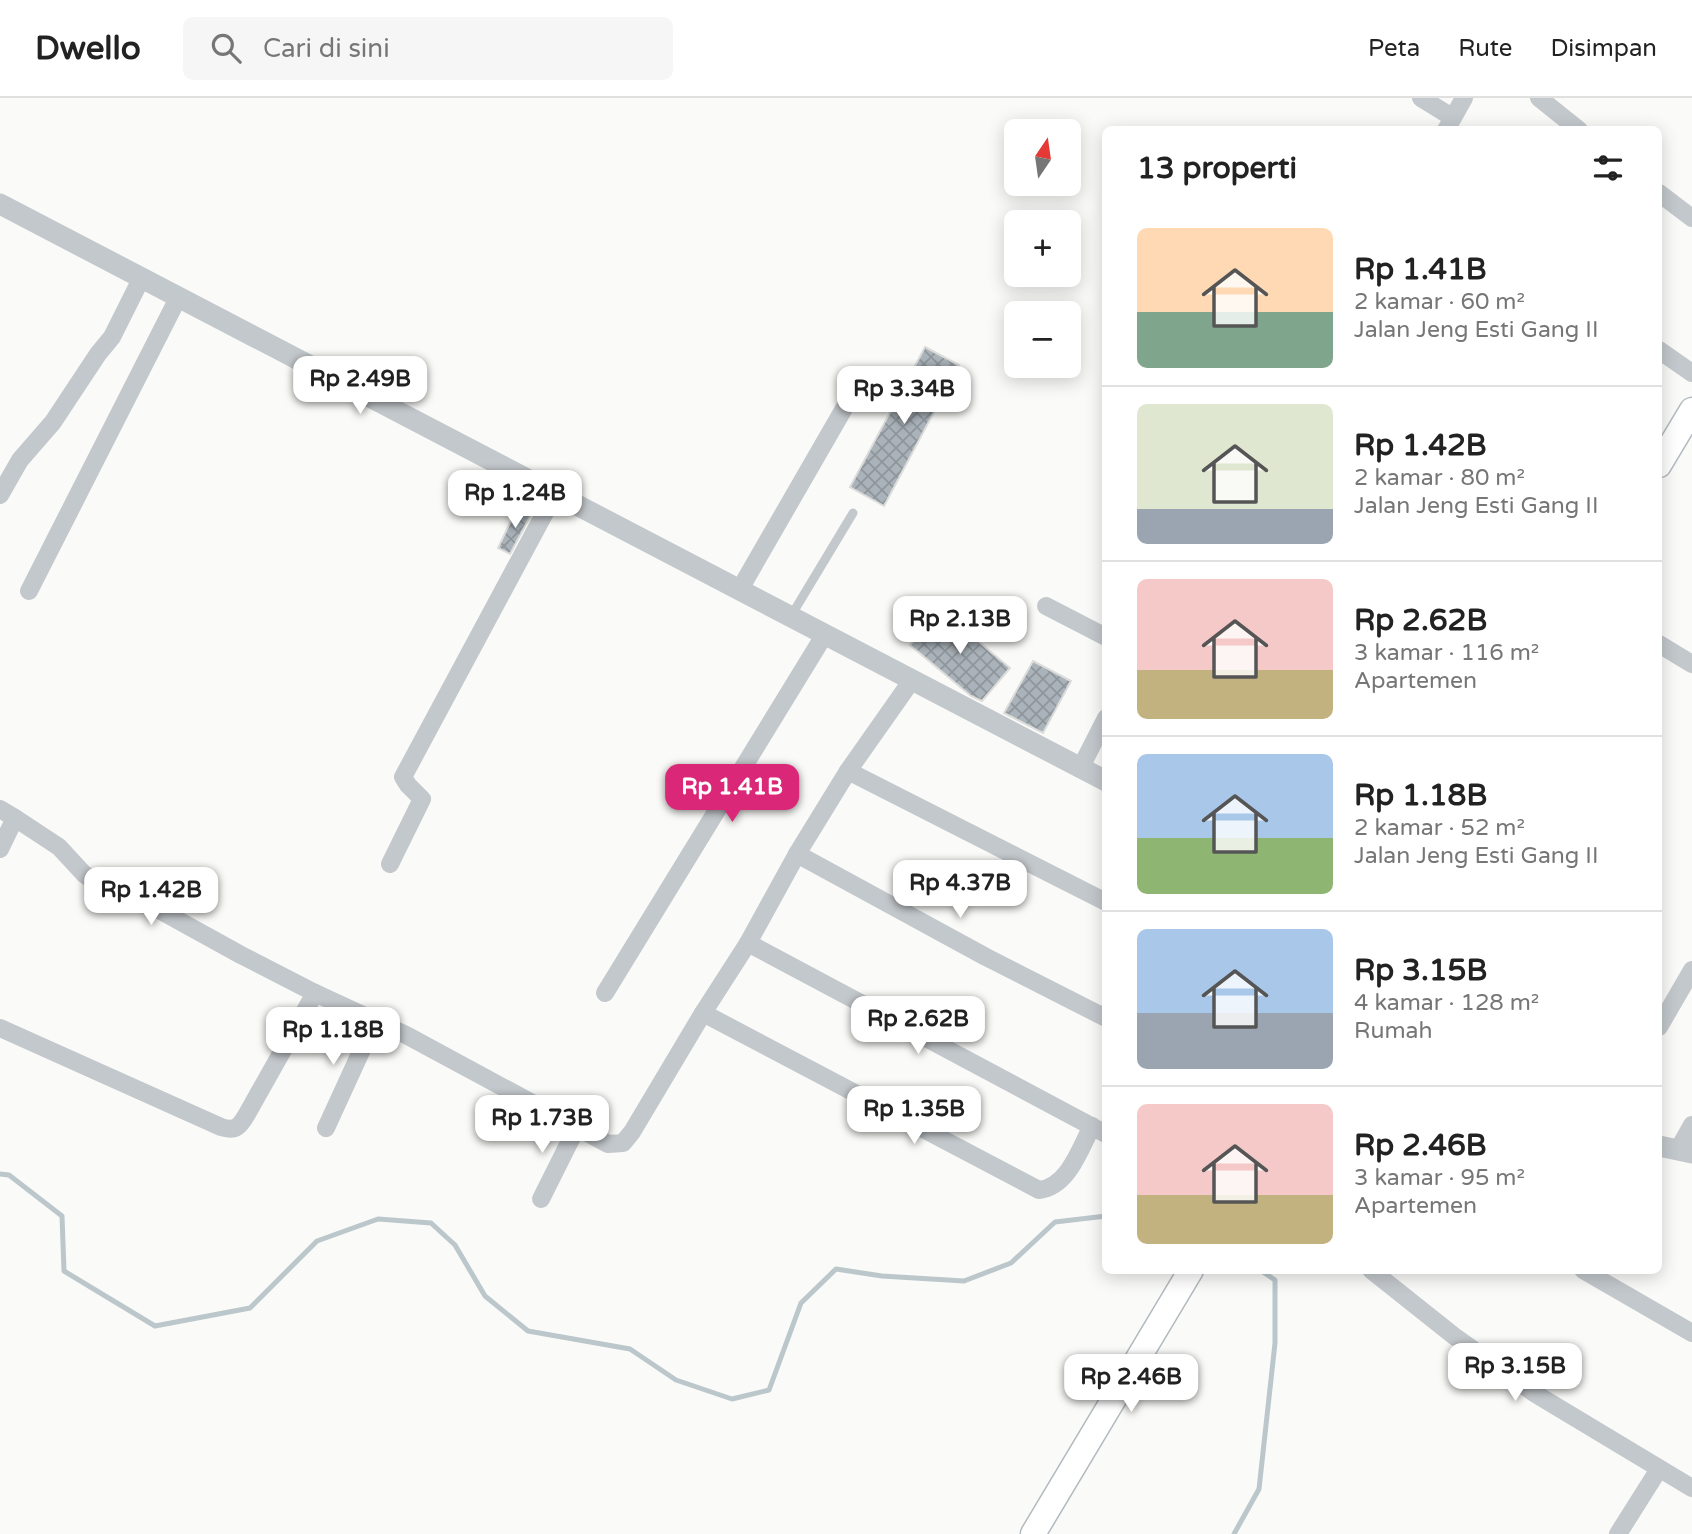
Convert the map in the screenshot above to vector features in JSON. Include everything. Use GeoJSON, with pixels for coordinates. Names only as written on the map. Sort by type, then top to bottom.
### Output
{"type":"FeatureCollection","features":[{"type":"Feature","properties":{"kind":"main road"},"geometry":{"type":"LineString","coordinates":[[1662,460],[1692,410]]}},
{"type":"Feature","properties":{"kind":"main road"},"geometry":{"type":"LineString","coordinates":[[1033,1534],[1189,1274]]}},
{"type":"Feature","properties":{"kind":"street"},"geometry":{"type":"LineString","coordinates":[[1421,98],[1449,123],[1464,98]]}},
{"type":"Feature","properties":{"kind":"street"},"geometry":{"type":"LineString","coordinates":[[1539,98],[1574,126]]}},
{"type":"Feature","properties":{"kind":"street"},"geometry":{"type":"LineString","coordinates":[[1662,195],[1692,218]]}},
{"type":"Feature","properties":{"kind":"street"},"geometry":{"type":"LineString","coordinates":[[0,204],[1102,779]]}},
{"type":"Feature","properties":{"kind":"street"},"geometry":{"type":"LineString","coordinates":[[0,495],[20,460],[53,422],[112,337],[141,279]]}},
{"type":"Feature","properties":{"kind":"street"},"geometry":{"type":"LineString","coordinates":[[29,591],[178,298]]}},
{"type":"Feature","properties":{"kind":"street"},"geometry":{"type":"LineString","coordinates":[[1662,352],[1692,373]]}},
{"type":"Feature","properties":{"kind":"street"},"geometry":{"type":"LineString","coordinates":[[740,589],[857,386]]}},
{"type":"Feature","properties":{"kind":"street"},"geometry":{"type":"LineString","coordinates":[[390,864],[422,799],[404,777],[555,494]]}},
{"type":"Feature","properties":{"kind":"street"},"geometry":{"type":"LineString","coordinates":[[1046,606],[1102,635]]}},
{"type":"Feature","properties":{"kind":"street"},"geometry":{"type":"LineString","coordinates":[[605,993],[825,634]]}},
{"type":"Feature","properties":{"kind":"street"},"geometry":{"type":"LineString","coordinates":[[1662,646],[1692,664]]}},
{"type":"Feature","properties":{"kind":"street"},"geometry":{"type":"LineString","coordinates":[[0,849],[8,814],[59,847],[84,874],[117,897],[155,907],[241,956],[406,1035],[608,1144],[623,1143],[748,943],[848,771],[912,680]]}},
{"type":"Feature","properties":{"kind":"street"},"geometry":{"type":"LineString","coordinates":[[1080,769],[1102,726]]}},
{"type":"Feature","properties":{"kind":"street"},"geometry":{"type":"LineString","coordinates":[[848,771],[1102,900]]}},
{"type":"Feature","properties":{"kind":"street"},"geometry":{"type":"LineString","coordinates":[[797,855],[1102,1016]]}},
{"type":"Feature","properties":{"kind":"street"},"geometry":{"type":"LineString","coordinates":[[703,1013],[1039,1190],[1048,1189],[1066,1175],[1099,1130],[748,943]]}},
{"type":"Feature","properties":{"kind":"street"},"geometry":{"type":"LineString","coordinates":[[1662,1022],[1692,970]]}},
{"type":"Feature","properties":{"kind":"street"},"geometry":{"type":"LineString","coordinates":[[0,1028],[221,1128],[233,1130],[238,1128],[247,1114],[314,993]]}},
{"type":"Feature","properties":{"kind":"street"},"geometry":{"type":"LineString","coordinates":[[326,1128],[375,1021]]}},
{"type":"Feature","properties":{"kind":"street"},"geometry":{"type":"LineString","coordinates":[[1676,1150],[1692,1125]]}},
{"type":"Feature","properties":{"kind":"street"},"geometry":{"type":"LineString","coordinates":[[541,1199],[577,1127]]}},
{"type":"Feature","properties":{"kind":"street"},"geometry":{"type":"LineString","coordinates":[[1376,1274],[1454,1336],[1534,1393],[1692,1488]]}},
{"type":"Feature","properties":{"kind":"street"},"geometry":{"type":"LineString","coordinates":[[1590,1274],[1692,1333]]}},
{"type":"Feature","properties":{"kind":"street"},"geometry":{"type":"LineString","coordinates":[[1618,1534],[1659,1469]]}},
{"type":"Feature","properties":{"kind":"lane"},"geometry":{"type":"LineString","coordinates":[[791,616],[853,513]]}},
{"type":"Feature","properties":{"kind":"building"},"geometry":{"type":"Polygon","coordinates":[[[925,347],[959,365],[884,506],[850,487],[925,347]]]}},
{"type":"Feature","properties":{"kind":"building"},"geometry":{"type":"Polygon","coordinates":[[[518,506],[532,513],[510,554],[498,548],[518,506]]]}},
{"type":"Feature","properties":{"kind":"building"},"geometry":{"type":"Polygon","coordinates":[[[940,609],[1010,668],[982,701],[971,696],[910,645],[940,609]]]}},
{"type":"Feature","properties":{"kind":"building"},"geometry":{"type":"Polygon","coordinates":[[[1033,661],[1071,681],[1043,733],[1004,713],[1033,661]]]}},
{"type":"Feature","properties":{"kind":"waterway"},"geometry":{"type":"LineString","coordinates":[[0,1174],[9,1175],[62,1216],[64,1271],[155,1326],[250,1308],[317,1241],[378,1219],[431,1223],[455,1245],[485,1296],[528,1331],[630,1349],[676,1380],[732,1399],[769,1390],[801,1303],[836,1269],[882,1276],[964,1281],[1011,1263],[1055,1222],[1102,1216]]}},
{"type":"Feature","properties":{"kind":"waterway"},"geometry":{"type":"LineString","coordinates":[[1234,1534],[1259,1489],[1275,1343],[1275,1280],[1266,1274]]}}]}
